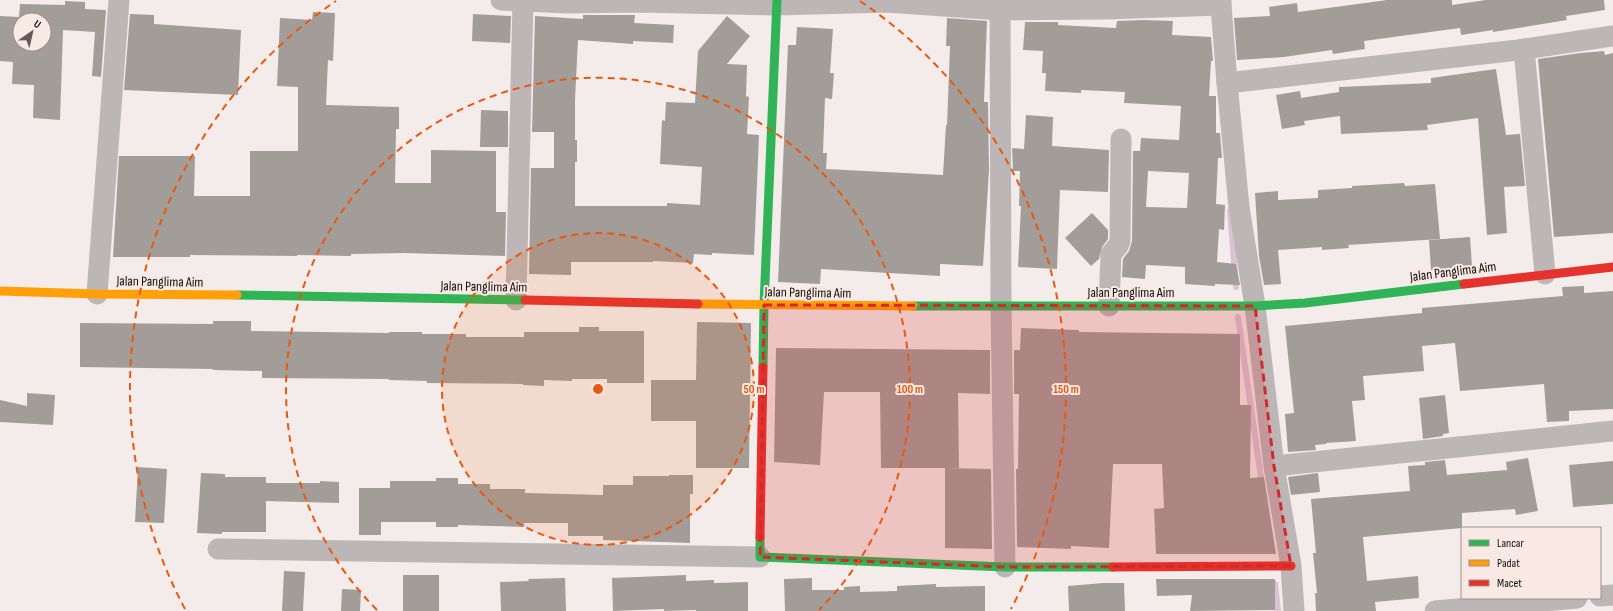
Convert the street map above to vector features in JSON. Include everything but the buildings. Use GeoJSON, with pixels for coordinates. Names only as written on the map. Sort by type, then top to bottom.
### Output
{"type":"FeatureCollection","features":[{"type":"Feature","properties":{"kind":"street"},"geometry":{"type":"LineString","coordinates":[[97,294],[120,0]]}},
{"type":"Feature","properties":{"kind":"street"},"geometry":{"type":"LineString","coordinates":[[500,0],[567,3],[639,1],[777,3],[887,1],[1000,5],[1106,5],[1221,2],[1239,207],[1255,306],[1274,466],[1291,566],[1294,611]]}},
{"type":"Feature","properties":{"kind":"street"},"geometry":{"type":"LineString","coordinates":[[516,300],[522,1]]}},
{"type":"Feature","properties":{"kind":"street"},"geometry":{"type":"LineString","coordinates":[[760,557],[764,305],[777,3]]}},
{"type":"Feature","properties":{"kind":"street"},"geometry":{"type":"LineString","coordinates":[[1000,5],[1001,307],[1005,567]]}},
{"type":"Feature","properties":{"kind":"street"},"geometry":{"type":"LineString","coordinates":[[1227,83],[1524,49],[1613,36]]}},
{"type":"Feature","properties":{"kind":"street"},"geometry":{"type":"LineString","coordinates":[[1524,49],[1545,274]]}},
{"type":"Feature","properties":{"kind":"street"},"geometry":{"type":"LineString","coordinates":[[1109,306],[1111,254],[1120,242],[1121,139]]}},
{"type":"Feature","properties":{"kind":"street","name":"Jalan Panglima Aim"},"geometry":{"type":"LineString","coordinates":[[0,291],[97,294],[764,305],[1001,307],[1255,306],[1305,303],[1613,267]]}},
{"type":"Feature","properties":{"kind":"street"},"geometry":{"type":"LineString","coordinates":[[1274,466],[1613,431]]}},
{"type":"Feature","properties":{"kind":"street"},"geometry":{"type":"LineString","coordinates":[[218,549],[760,557],[1005,567],[1291,566]]}},
{"type":"Feature","properties":{"kind":"street"},"geometry":{"type":"LineString","coordinates":[[1601,596],[1613,595]]}},
{"type":"Feature","properties":{"kind":"street"},"geometry":{"type":"LineString","coordinates":[[1435,611],[1566,599]]}},
{"type":"Feature","properties":{"kind":"highlighted area"},"geometry":{"type":"Polygon","coordinates":[[[764,305],[1255,306],[1274,466],[1291,566],[1005,567],[760,557],[764,305]]]}},
{"type":"Feature","properties":{"kind":"waterway"},"geometry":{"type":"LineString","coordinates":[[1230,211],[1236,287]]}},
{"type":"Feature","properties":{"kind":"waterway"},"geometry":{"type":"LineString","coordinates":[[1238,317],[1262,485]]}},
{"type":"Feature","properties":{"kind":"waterway"},"geometry":{"type":"LineString","coordinates":[[1275,584],[1278,611]]}},
{"type":"Feature","properties":{"kind":"traffic: fast"},"geometry":{"type":"LineString","coordinates":[[763,367],[764,305],[777,0]]}},
{"type":"Feature","properties":{"kind":"traffic: fast"},"geometry":{"type":"LineString","coordinates":[[913,306],[1255,306],[1305,303],[1464,284]]}},
{"type":"Feature","properties":{"kind":"traffic: fast"},"geometry":{"type":"LineString","coordinates":[[237,295],[525,300]]}},
{"type":"Feature","properties":{"kind":"traffic: fast"},"geometry":{"type":"LineString","coordinates":[[760,537],[760,557],[1005,567],[1113,567]]}},
{"type":"Feature","properties":{"kind":"traffic: slow"},"geometry":{"type":"LineString","coordinates":[[0,291],[97,294],[237,295]]}},
{"type":"Feature","properties":{"kind":"traffic: slow"},"geometry":{"type":"LineString","coordinates":[[698,304],[913,306]]}},
{"type":"Feature","properties":{"kind":"traffic: jam"},"geometry":{"type":"LineString","coordinates":[[1464,284],[1613,267]]}},
{"type":"Feature","properties":{"kind":"traffic: jam"},"geometry":{"type":"LineString","coordinates":[[525,300],[698,304]]}},
{"type":"Feature","properties":{"kind":"traffic: jam"},"geometry":{"type":"LineString","coordinates":[[760,537],[763,367]]}},
{"type":"Feature","properties":{"kind":"traffic: jam"},"geometry":{"type":"LineString","coordinates":[[1113,567],[1291,566]]}}]}
